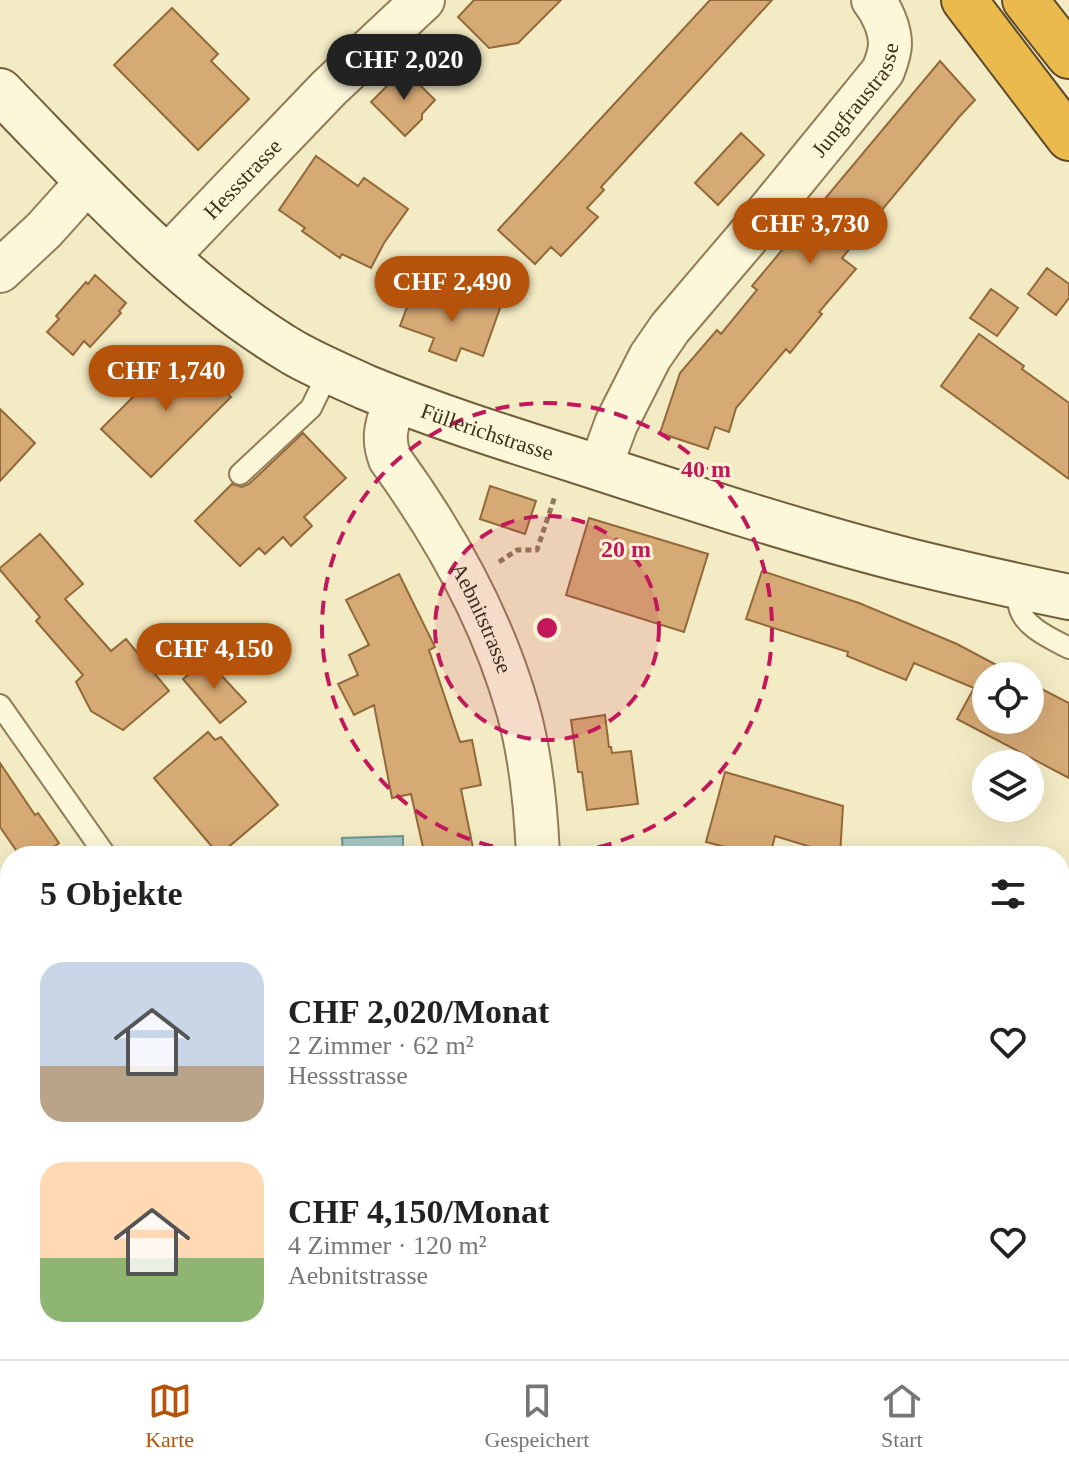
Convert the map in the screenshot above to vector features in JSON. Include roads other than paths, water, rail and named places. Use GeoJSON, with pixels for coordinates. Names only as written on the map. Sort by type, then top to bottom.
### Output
{"type":"FeatureCollection","features":[{"type":"Feature","properties":{"kind":"highway"},"geometry":{"type":"LineString","coordinates":[[964,0],[1069,138]]}},
{"type":"Feature","properties":{"kind":"highway"},"geometry":{"type":"LineString","coordinates":[[1025,0],[1069,56]]}},
{"type":"Feature","properties":{"kind":"street","name":"Hessstrasse"},"geometry":{"type":"LineString","coordinates":[[166,258],[329,88],[423,0]]}},
{"type":"Feature","properties":{"kind":"street","name":"Jungfraustrasse"},"geometry":{"type":"LineString","coordinates":[[600,468],[630,393],[663,338],[883,71],[890,45],[880,8],[873,0]]}},
{"type":"Feature","properties":{"kind":"street","name":"Füllerichstrasse"},"geometry":{"type":"LineString","coordinates":[[0,91],[166,258],[205,292],[294,353],[329,371],[453,421],[800,530],[909,561],[1069,597]]}},
{"type":"Feature","properties":{"kind":"street"},"geometry":{"type":"LineString","coordinates":[[0,271],[44,230],[88,181]]}},
{"type":"Feature","properties":{"kind":"street","name":"Aebnitstrasse"},"geometry":{"type":"LineString","coordinates":[[395,399],[385,432],[385,447],[438,529],[485,617],[519,713],[536,810],[538,846]]}},
{"type":"Feature","properties":{"kind":"lane"},"geometry":{"type":"LineString","coordinates":[[240,474],[311,408],[329,371]]}},
{"type":"Feature","properties":{"kind":"lane"},"geometry":{"type":"LineString","coordinates":[[1019,586],[1019,608],[1025,619],[1069,648]]}},
{"type":"Feature","properties":{"kind":"lane"},"geometry":{"type":"LineString","coordinates":[[0,705],[99,846]]}},
{"type":"Feature","properties":{"kind":"water"},"geometry":{"type":"Polygon","coordinates":[[[403,836],[403,846],[342,846],[342,838],[403,836]]]}}]}
